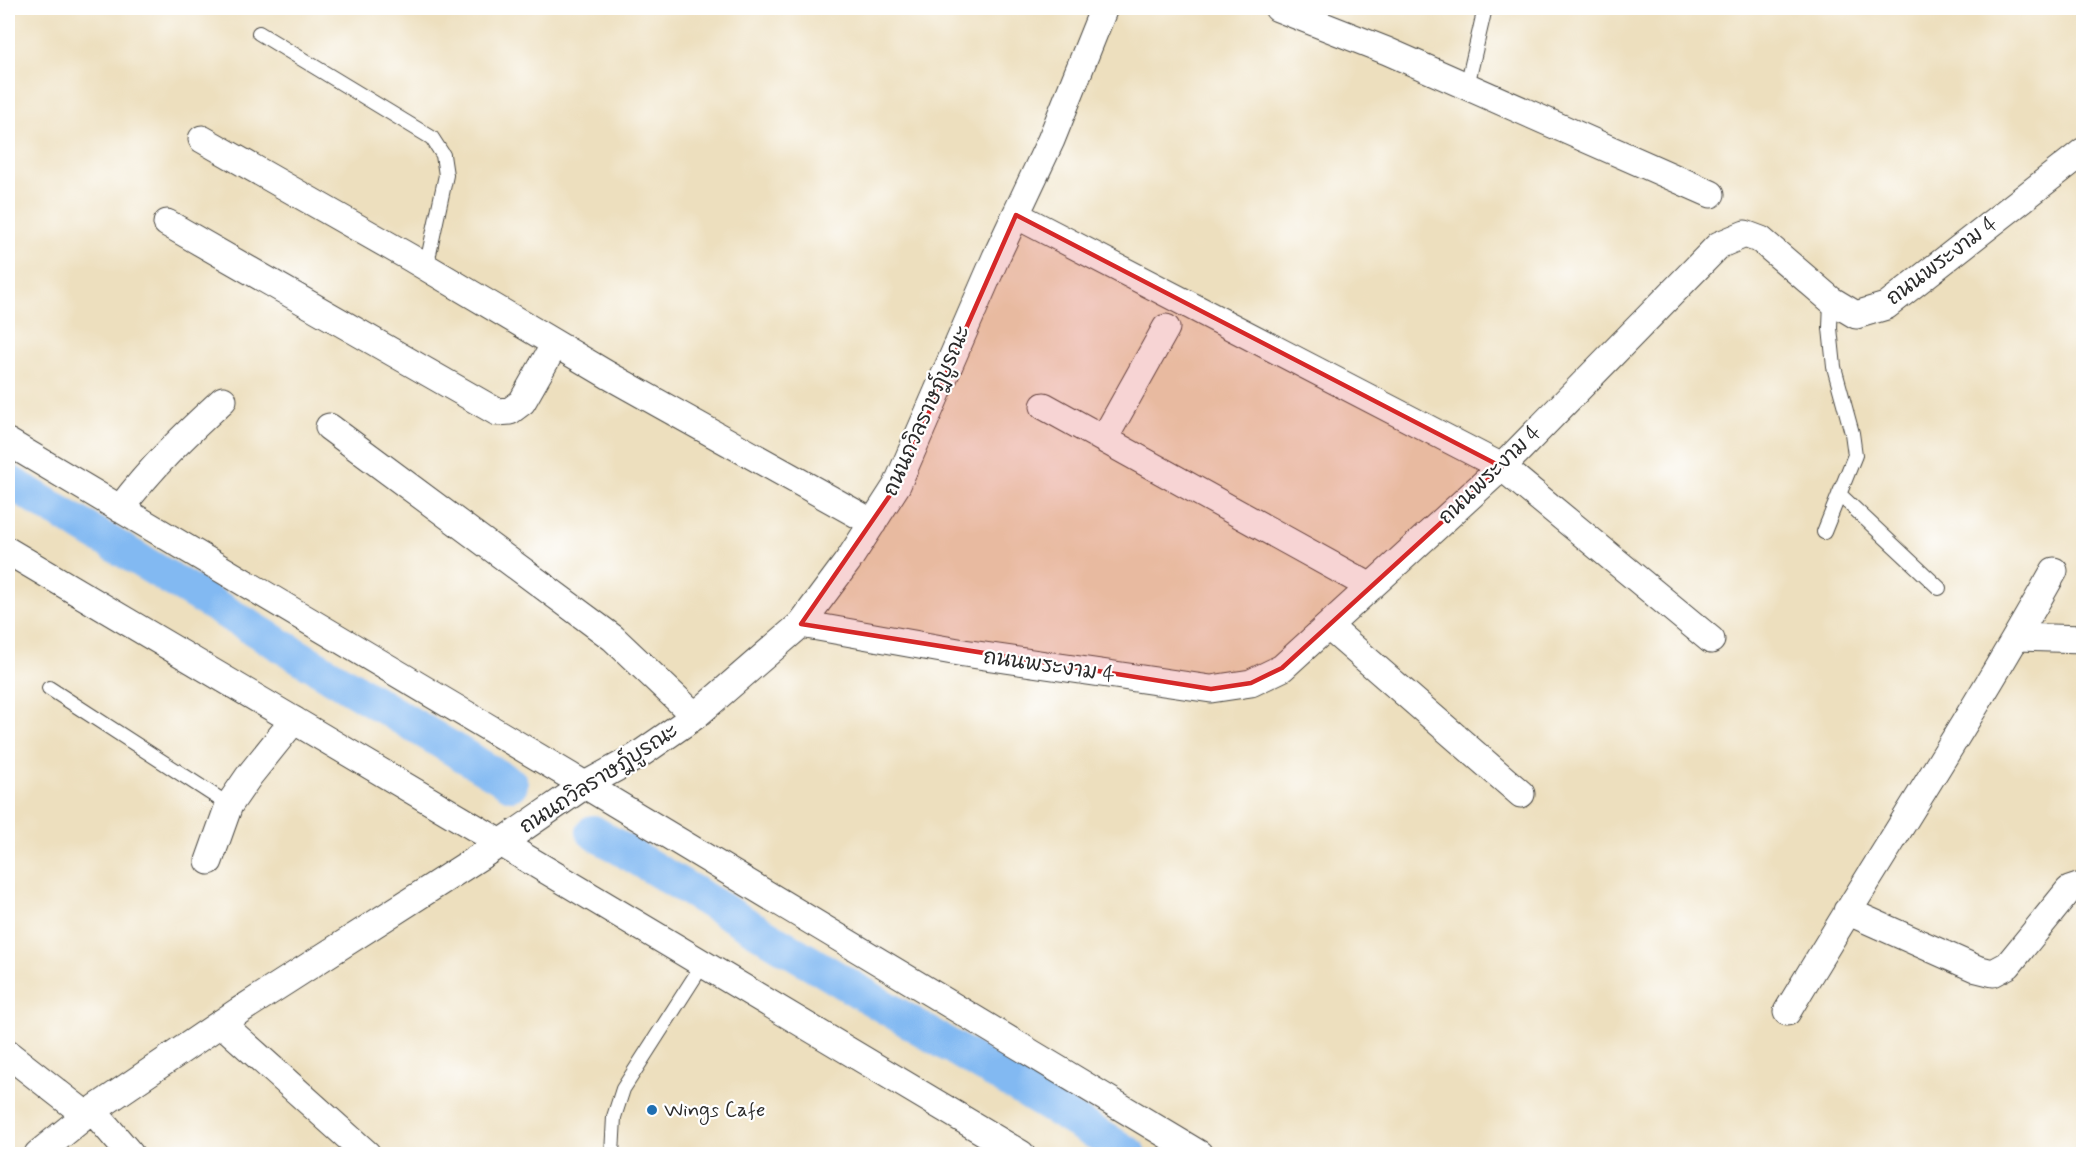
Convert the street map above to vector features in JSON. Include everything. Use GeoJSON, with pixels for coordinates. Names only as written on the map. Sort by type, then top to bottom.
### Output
{"type":"FeatureCollection","features":[{"type":"Feature","properties":{"kind":"street","name":"ถนนถวิลราษฎ์บูรณะ"},"geometry":{"type":"LineString","coordinates":[[38,1155],[90,1113],[221,1023],[501,843],[585,785],[636,757],[695,716],[801,624],[873,523],[897,485],[1051,140],[1104,8]]}},
{"type":"Feature","properties":{"kind":"street"},"geometry":{"type":"LineString","coordinates":[[1278,8],[1467,86],[1711,194]]}},
{"type":"Feature","properties":{"kind":"street"},"geometry":{"type":"LineString","coordinates":[[202,139],[618,381],[873,523]]}},
{"type":"Feature","properties":{"kind":"street","name":"ถนนพระงาม 4"},"geometry":{"type":"LineString","coordinates":[[801,624],[964,653],[1211,689],[1251,683],[1282,668],[1502,468],[1719,245],[1745,234],[1761,240],[1831,300],[1856,315],[1886,306],[2084,150]]}},
{"type":"Feature","properties":{"kind":"street"},"geometry":{"type":"LineString","coordinates":[[1016,215],[1502,468],[1711,640]]}},
{"type":"Feature","properties":{"kind":"street"},"geometry":{"type":"LineString","coordinates":[[167,223],[497,412],[510,411],[522,402],[555,344]]}},
{"type":"Feature","properties":{"kind":"street"},"geometry":{"type":"LineString","coordinates":[[1104,439],[1166,328]]}},
{"type":"Feature","properties":{"kind":"street"},"geometry":{"type":"LineString","coordinates":[[120,509],[143,478],[167,452],[223,400]]}},
{"type":"Feature","properties":{"kind":"street"},"geometry":{"type":"LineString","coordinates":[[1044,406],[1371,586]]}},
{"type":"Feature","properties":{"kind":"street"},"geometry":{"type":"LineString","coordinates":[[329,427],[613,638],[695,716]]}},
{"type":"Feature","properties":{"kind":"street"},"geometry":{"type":"LineString","coordinates":[[8,442],[585,785],[1199,1155]]}},
{"type":"Feature","properties":{"kind":"street"},"geometry":{"type":"LineString","coordinates":[[8,550],[1021,1155]]}},
{"type":"Feature","properties":{"kind":"street"},"geometry":{"type":"LineString","coordinates":[[1787,1012],[1847,911],[2018,637],[2054,571]]}},
{"type":"Feature","properties":{"kind":"street"},"geometry":{"type":"LineString","coordinates":[[1328,626],[1521,794]]}},
{"type":"Feature","properties":{"kind":"street"},"geometry":{"type":"LineString","coordinates":[[2018,637],[2084,639]]}},
{"type":"Feature","properties":{"kind":"street"},"geometry":{"type":"LineString","coordinates":[[209,861],[229,805],[294,720]]}},
{"type":"Feature","properties":{"kind":"street"},"geometry":{"type":"LineString","coordinates":[[1847,911],[1977,969],[1993,973],[2008,965],[2069,890],[2084,885]]}},
{"type":"Feature","properties":{"kind":"street"},"geometry":{"type":"LineString","coordinates":[[221,1023],[367,1155]]}},
{"type":"Feature","properties":{"kind":"street"},"geometry":{"type":"LineString","coordinates":[[8,1054],[90,1113],[130,1155]]}},
{"type":"Feature","properties":{"kind":"lane"},"geometry":{"type":"LineString","coordinates":[[1467,86],[1485,8]]}},
{"type":"Feature","properties":{"kind":"lane"},"geometry":{"type":"LineString","coordinates":[[259,33],[432,138],[443,155],[446,175],[426,268]]}},
{"type":"Feature","properties":{"kind":"lane"},"geometry":{"type":"LineString","coordinates":[[1824,532],[1855,455],[1852,433],[1834,367],[1830,328],[1831,300]]}},
{"type":"Feature","properties":{"kind":"lane"},"geometry":{"type":"LineString","coordinates":[[1839,494],[1939,588]]}},
{"type":"Feature","properties":{"kind":"lane"},"geometry":{"type":"LineString","coordinates":[[49,688],[229,805]]}},
{"type":"Feature","properties":{"kind":"lane"},"geometry":{"type":"LineString","coordinates":[[612,1155],[614,1117],[623,1089],[703,964]]}},
{"type":"Feature","properties":{"kind":"highlighted area"},"geometry":{"type":"Polygon","coordinates":[[[1016,215],[1502,467],[1282,668],[1251,683],[1211,689],[801,624],[897,485],[1016,215]]]}},
{"type":"Feature","properties":{"kind":"waterway"},"geometry":{"type":"LineString","coordinates":[[8,481],[511,784]]}},
{"type":"Feature","properties":{"kind":"waterway"},"geometry":{"type":"LineString","coordinates":[[593,832],[1130,1154]]}},
{"type":"Feature","properties":{"kind":"place","name":"Wings Cafe"},"geometry":{"type":"Point","coordinates":[652,1110]}}]}
